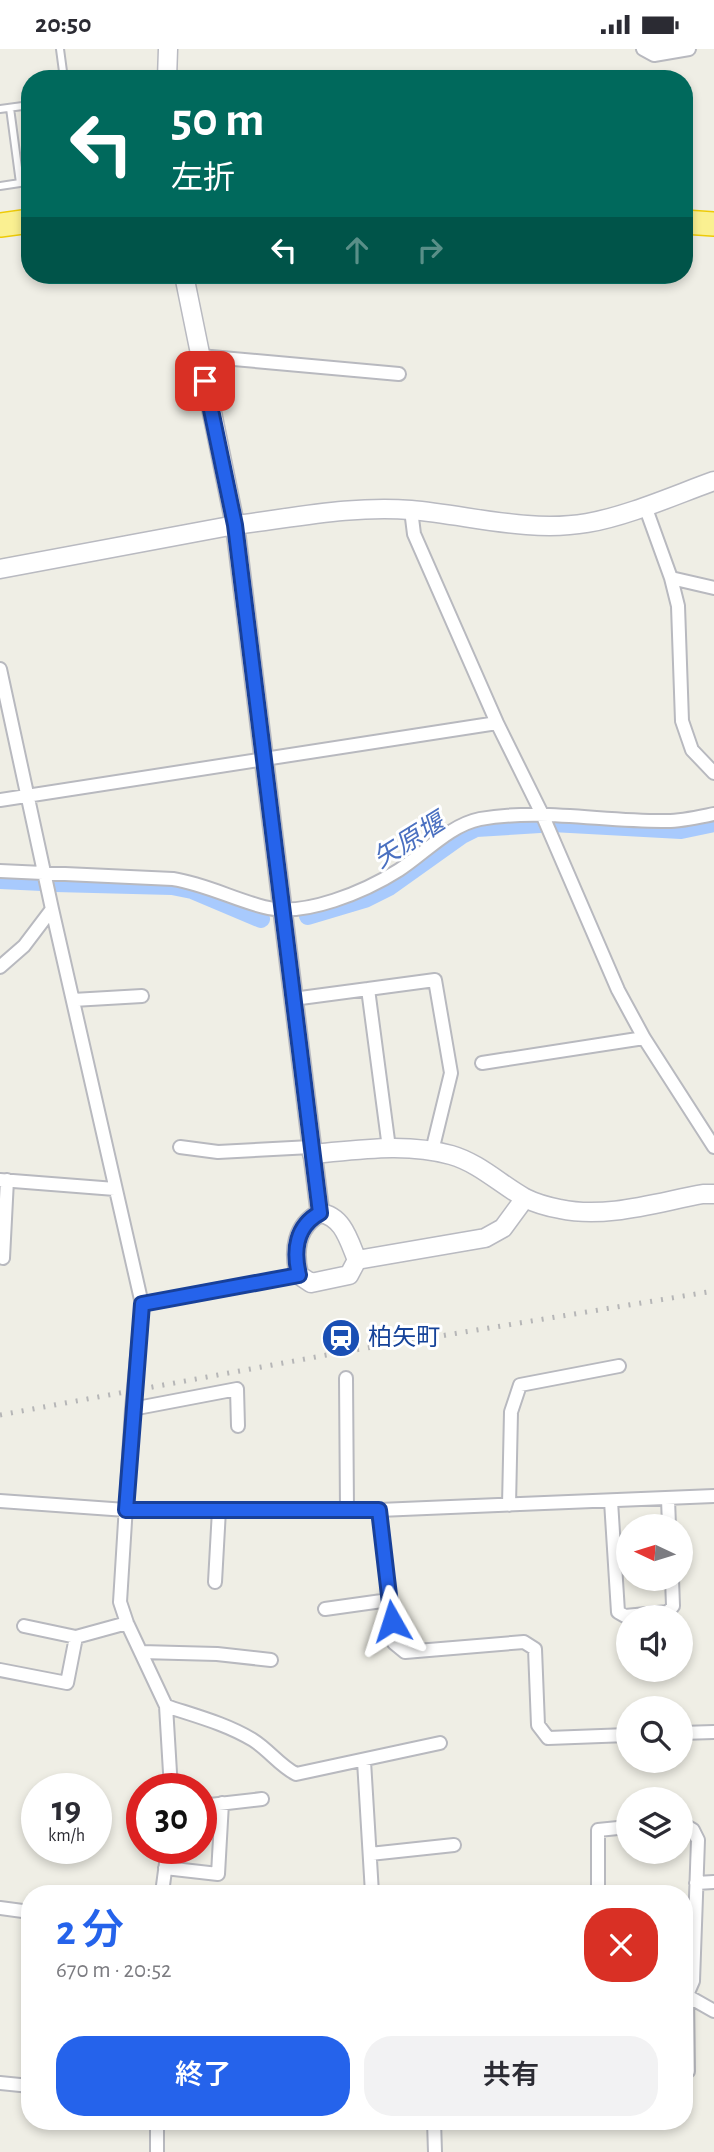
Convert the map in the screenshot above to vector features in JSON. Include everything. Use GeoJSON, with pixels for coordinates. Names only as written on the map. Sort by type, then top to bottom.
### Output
{"type":"FeatureCollection","features":[{"type":"Feature","properties":{"kind":"highway"},"geometry":{"type":"LineString","coordinates":[[0,225],[21,222]]}},
{"type":"Feature","properties":{"kind":"highway"},"geometry":{"type":"LineString","coordinates":[[693,223],[714,225]]}},
{"type":"Feature","properties":{"kind":"main road"},"geometry":{"type":"LineString","coordinates":[[167,70],[168,49]]}},
{"type":"Feature","properties":{"kind":"main road"},"geometry":{"type":"LineString","coordinates":[[186,284],[235,525],[320,1213]]}},
{"type":"Feature","properties":{"kind":"main road"},"geometry":{"type":"LineString","coordinates":[[0,569],[235,525],[372,508],[411,510],[542,526],[587,523],[714,481]]}},
{"type":"Feature","properties":{"kind":"main road"},"geometry":{"type":"LineString","coordinates":[[312,1151],[389,1148],[452,1155],[477,1167],[525,1198],[562,1209],[590,1212],[714,1194]]}},
{"type":"Feature","properties":{"kind":"main road"},"geometry":{"type":"LineString","coordinates":[[357,1260],[485,1238],[503,1228],[525,1198]]}},
{"type":"Feature","properties":{"kind":"main road"},"geometry":{"type":"LineString","coordinates":[[320,1213],[331,1214],[344,1229],[357,1260],[349,1275],[311,1283],[299,1275],[295,1258],[299,1237],[308,1219],[320,1213]]}},
{"type":"Feature","properties":{"kind":"street"},"geometry":{"type":"LineString","coordinates":[[643,49],[654,55],[689,49]]}},
{"type":"Feature","properties":{"kind":"street"},"geometry":{"type":"LineString","coordinates":[[200,356],[399,373]]}},
{"type":"Feature","properties":{"kind":"street"},"geometry":{"type":"LineString","coordinates":[[645,506],[671,578],[678,606],[682,721],[692,750],[714,773]]}},
{"type":"Feature","properties":{"kind":"street"},"geometry":{"type":"LineString","coordinates":[[411,510],[414,534],[497,723],[542,814],[618,990],[644,1038],[714,1147]]}},
{"type":"Feature","properties":{"kind":"street"},"geometry":{"type":"LineString","coordinates":[[671,578],[714,588]]}},
{"type":"Feature","properties":{"kind":"street"},"geometry":{"type":"LineString","coordinates":[[0,669],[142,1304],[132,1409],[120,1602],[166,1706],[170,1773]]}},
{"type":"Feature","properties":{"kind":"street"},"geometry":{"type":"LineString","coordinates":[[0,800],[497,723]]}},
{"type":"Feature","properties":{"kind":"street"},"geometry":{"type":"LineString","coordinates":[[0,871],[173,879],[192,882],[282,911],[309,908],[370,886],[400,869],[460,826],[480,820],[542,814],[668,821],[714,814]]}},
{"type":"Feature","properties":{"kind":"street"},"geometry":{"type":"LineString","coordinates":[[0,967],[24,946],[52,909]]}},
{"type":"Feature","properties":{"kind":"street"},"geometry":{"type":"LineString","coordinates":[[293,999],[435,980],[451,1073],[432,1151]]}},
{"type":"Feature","properties":{"kind":"street"},"geometry":{"type":"LineString","coordinates":[[368,989],[389,1148]]}},
{"type":"Feature","properties":{"kind":"street"},"geometry":{"type":"LineString","coordinates":[[73,1000],[142,996]]}},
{"type":"Feature","properties":{"kind":"street"},"geometry":{"type":"LineString","coordinates":[[482,1063],[644,1038]]}},
{"type":"Feature","properties":{"kind":"street"},"geometry":{"type":"LineString","coordinates":[[180,1147],[218,1152],[312,1151]]}},
{"type":"Feature","properties":{"kind":"street"},"geometry":{"type":"LineString","coordinates":[[0,1257],[4,1258],[3,1180],[115,1189]]}},
{"type":"Feature","properties":{"kind":"street"},"geometry":{"type":"LineString","coordinates":[[142,1304],[299,1275]]}},
{"type":"Feature","properties":{"kind":"street"},"geometry":{"type":"LineString","coordinates":[[509,1505],[511,1412],[520,1385],[620,1366]]}},
{"type":"Feature","properties":{"kind":"street"},"geometry":{"type":"LineString","coordinates":[[346,1378],[347,1510]]}},
{"type":"Feature","properties":{"kind":"street"},"geometry":{"type":"LineString","coordinates":[[132,1409],[237,1389],[238,1426]]}},
{"type":"Feature","properties":{"kind":"street"},"geometry":{"type":"LineString","coordinates":[[0,1501],[126,1510],[379,1510],[714,1496]]}},
{"type":"Feature","properties":{"kind":"street"},"geometry":{"type":"LineString","coordinates":[[668,1499],[669,1514]]}},
{"type":"Feature","properties":{"kind":"street"},"geometry":{"type":"LineString","coordinates":[[611,1501],[616,1580]]}},
{"type":"Feature","properties":{"kind":"street"},"geometry":{"type":"LineString","coordinates":[[215,1582],[219,1510]]}},
{"type":"Feature","properties":{"kind":"street"},"geometry":{"type":"LineString","coordinates":[[379,1510],[394,1643],[405,1652],[523,1642],[535,1649],[538,1725],[548,1738],[616,1735]]}},
{"type":"Feature","properties":{"kind":"street"},"geometry":{"type":"LineString","coordinates":[[617,1591],[618,1612],[625,1616],[668,1612],[673,1606],[672,1591]]}},
{"type":"Feature","properties":{"kind":"street"},"geometry":{"type":"LineString","coordinates":[[326,1609],[389,1599]]}},
{"type":"Feature","properties":{"kind":"street"},"geometry":{"type":"LineString","coordinates":[[24,1626],[76,1637],[127,1623]]}},
{"type":"Feature","properties":{"kind":"street"},"geometry":{"type":"LineString","coordinates":[[0,1670],[67,1683],[76,1637]]}},
{"type":"Feature","properties":{"kind":"street"},"geometry":{"type":"LineString","coordinates":[[141,1652],[217,1654],[271,1660]]}},
{"type":"Feature","properties":{"kind":"street"},"geometry":{"type":"LineString","coordinates":[[166,1706],[214,1721],[255,1741],[282,1767],[296,1774],[440,1743]]}},
{"type":"Feature","properties":{"kind":"street"},"geometry":{"type":"LineString","coordinates":[[693,1733],[714,1732]]}},
{"type":"Feature","properties":{"kind":"street"},"geometry":{"type":"LineString","coordinates":[[364,1761],[372,1885]]}},
{"type":"Feature","properties":{"kind":"street"},"geometry":{"type":"LineString","coordinates":[[217,1804],[262,1799]]}},
{"type":"Feature","properties":{"kind":"street"},"geometry":{"type":"LineString","coordinates":[[166,1868],[218,1874],[222,1803]]}},
{"type":"Feature","properties":{"kind":"street"},"geometry":{"type":"LineString","coordinates":[[598,1885],[597,1830],[616,1828]]}},
{"type":"Feature","properties":{"kind":"street"},"geometry":{"type":"LineString","coordinates":[[693,1830],[698,1840],[693,1982]]}},
{"type":"Feature","properties":{"kind":"street"},"geometry":{"type":"LineString","coordinates":[[370,1854],[454,1845]]}},
{"type":"Feature","properties":{"kind":"street"},"geometry":{"type":"LineString","coordinates":[[163,1885],[166,1864]]}},
{"type":"Feature","properties":{"kind":"street"},"geometry":{"type":"LineString","coordinates":[[696,1883],[714,1882]]}},
{"type":"Feature","properties":{"kind":"street"},"geometry":{"type":"LineString","coordinates":[[0,1908],[21,1911]]}},
{"type":"Feature","properties":{"kind":"street"},"geometry":{"type":"LineString","coordinates":[[693,1999],[714,2011]]}},
{"type":"Feature","properties":{"kind":"street"},"geometry":{"type":"LineString","coordinates":[[0,2083],[21,2085]]}},
{"type":"Feature","properties":{"kind":"street"},"geometry":{"type":"LineString","coordinates":[[157,2130],[157,2152]]}},
{"type":"Feature","properties":{"kind":"street"},"geometry":{"type":"LineString","coordinates":[[434,2130],[435,2152]]}},
{"type":"Feature","properties":{"kind":"lane"},"geometry":{"type":"LineString","coordinates":[[60,49],[63,70]]}},
{"type":"Feature","properties":{"kind":"lane"},"geometry":{"type":"LineString","coordinates":[[0,109],[21,106]]}},
{"type":"Feature","properties":{"kind":"lane"},"geometry":{"type":"LineString","coordinates":[[0,186],[20,183],[10,107]]}},
{"type":"Feature","properties":{"kind":"waterway","name":"矢原堰"},"geometry":{"type":"LineString","coordinates":[[552,823],[681,830],[714,823]]}},
{"type":"Feature","properties":{"kind":"waterway","name":"矢原堰"},"geometry":{"type":"LineString","coordinates":[[308,916],[365,899],[389,887],[476,828],[540,824]]}},
{"type":"Feature","properties":{"kind":"waterway","name":"矢原堰"},"geometry":{"type":"LineString","coordinates":[[0,880],[42,882]]}},
{"type":"Feature","properties":{"kind":"waterway","name":"矢原堰"},"geometry":{"type":"LineString","coordinates":[[55,883],[172,886],[192,890],[261,919]]}},
{"type":"Feature","properties":{"kind":"railway"},"geometry":{"type":"LineString","coordinates":[[0,1415],[343,1352],[714,1291]]}},
{"type":"Feature","properties":{"kind":"place","name":"柏矢町"},"geometry":{"type":"Point","coordinates":[341,1338]}},
{"type":"Feature","properties":{"kind":"route"},"geometry":{"type":"LineString","coordinates":[[205,381],[235,525],[320,1213],[308,1219],[299,1237],[295,1258],[299,1275],[142,1304],[126,1510],[379,1510],[392,1621]]}}]}
